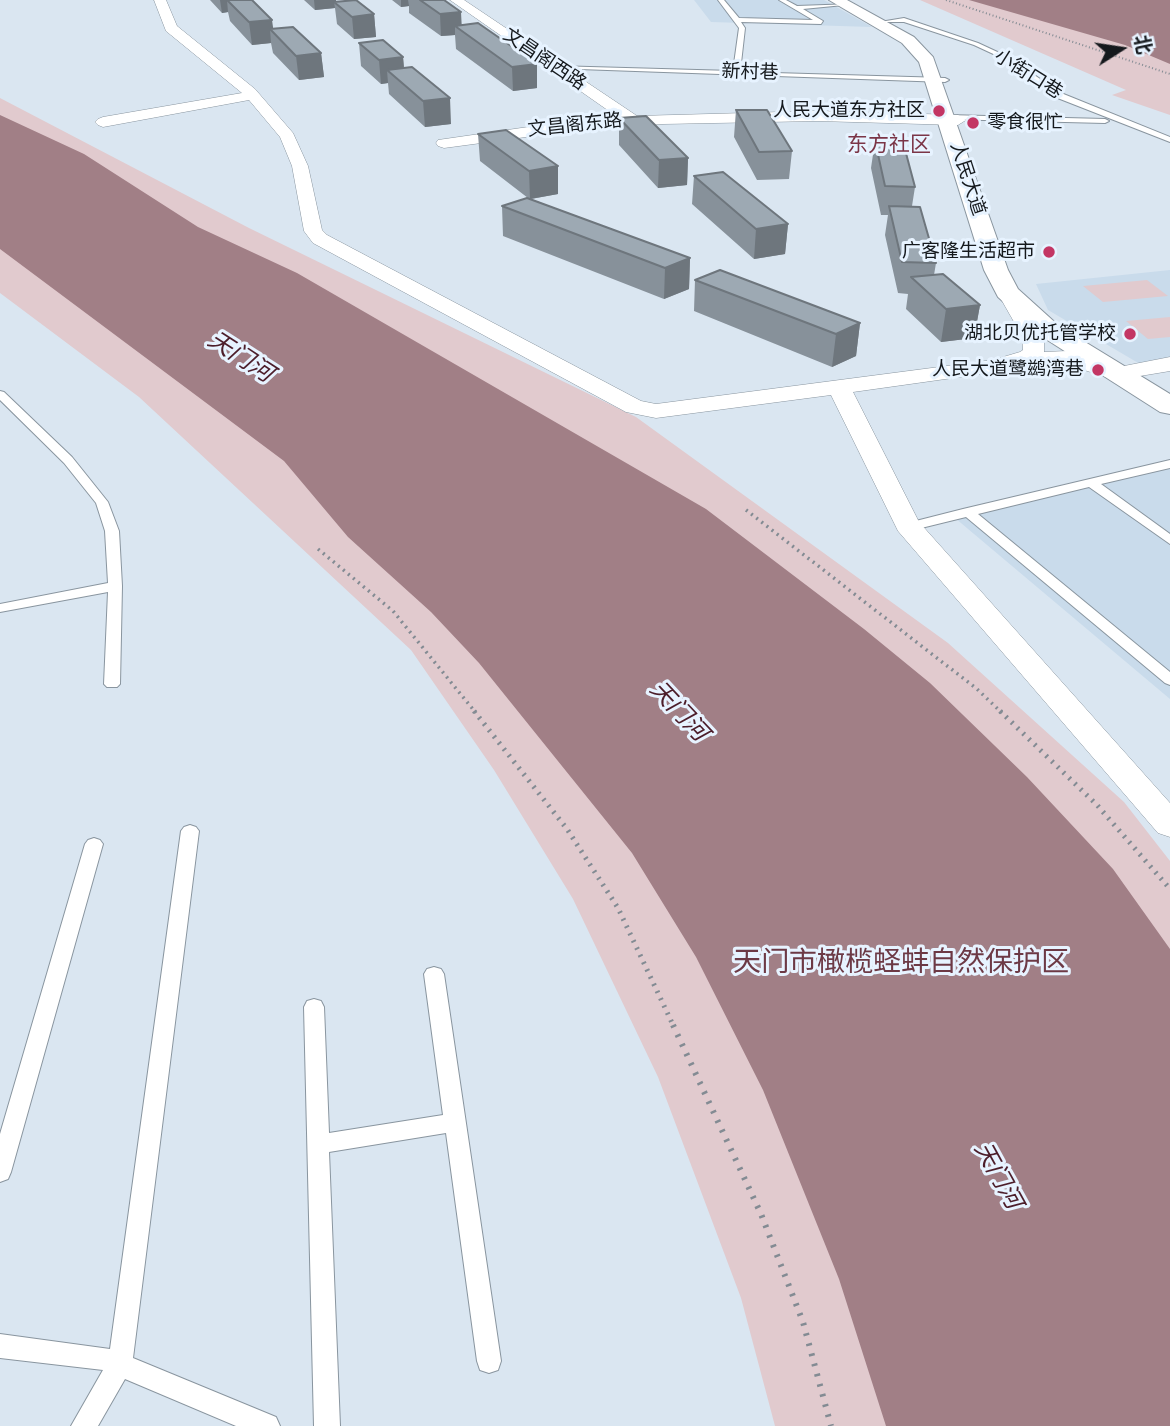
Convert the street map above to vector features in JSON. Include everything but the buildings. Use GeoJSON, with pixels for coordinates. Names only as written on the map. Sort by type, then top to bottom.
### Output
{"type":"FeatureCollection","features":[{"type":"Feature","properties":{"kind":"main road","name":"人民大道"},"geometry":{"type":"LineString","coordinates":[[844,2],[924,46],[936,61],[996,270],[1007,292],[1050,331],[1170,397]]}},
{"type":"Feature","properties":{"kind":"main road","name":"人民大道"},"geometry":{"type":"LineString","coordinates":[[844,2],[916,46],[940,80]]}},
{"type":"Feature","properties":{"kind":"main road","name":"人民大道"},"geometry":{"type":"LineString","coordinates":[[952,119],[1009,271],[1020,292],[1061,330],[1170,406]]}},
{"type":"Feature","properties":{"kind":"street"},"geometry":{"type":"LineString","coordinates":[[160,0],[172,28],[253,95],[281,127],[294,151],[312,214],[315,236],[634,407],[656,411],[1052,357],[1067,358],[1121,372],[1170,363]]}},
{"type":"Feature","properties":{"kind":"street","name":"文昌阁西路"},"geometry":{"type":"LineString","coordinates":[[456,0],[632,120]]}},
{"type":"Feature","properties":{"kind":"street"},"geometry":{"type":"LineString","coordinates":[[103,122],[253,95]]}},
{"type":"Feature","properties":{"kind":"street","name":"文昌阁东路"},"geometry":{"type":"LineString","coordinates":[[444,144],[533,130],[632,120],[804,116],[952,119]]}},
{"type":"Feature","properties":{"kind":"street"},"geometry":{"type":"LineString","coordinates":[[1007,292],[1035,344],[1034,351],[1017,362]]}},
{"type":"Feature","properties":{"kind":"street"},"geometry":{"type":"LineString","coordinates":[[839,387],[892,498],[909,527],[1165,811]]}},
{"type":"Feature","properties":{"kind":"lane"},"geometry":{"type":"LineString","coordinates":[[721,0],[741,28],[736,73]]}},
{"type":"Feature","properties":{"kind":"lane"},"geometry":{"type":"LineString","coordinates":[[737,20],[821,22],[782,0]]}},
{"type":"Feature","properties":{"kind":"lane"},"geometry":{"type":"LineString","coordinates":[[796,8],[844,2]]}},
{"type":"Feature","properties":{"kind":"lane","name":"小街口巷"},"geometry":{"type":"LineString","coordinates":[[883,22],[904,20],[976,44],[1004,57],[1058,95],[1170,140]]}},
{"type":"Feature","properties":{"kind":"lane","name":"新村巷"},"geometry":{"type":"LineString","coordinates":[[554,68],[940,80]]}},
{"type":"Feature","properties":{"kind":"lane"},"geometry":{"type":"LineString","coordinates":[[952,119],[1119,121]]}},
{"type":"Feature","properties":{"kind":"lane"},"geometry":{"type":"LineString","coordinates":[[0,394],[68,460],[102,502],[112,531],[115,586],[112,684]]}},
{"type":"Feature","properties":{"kind":"lane"},"geometry":{"type":"LineString","coordinates":[[909,527],[1170,464]]}},
{"type":"Feature","properties":{"kind":"lane"},"geometry":{"type":"LineString","coordinates":[[1091,483],[1170,540]]}},
{"type":"Feature","properties":{"kind":"lane"},"geometry":{"type":"LineString","coordinates":[[968,512],[1170,680]]}},
{"type":"Feature","properties":{"kind":"lane"},"geometry":{"type":"LineString","coordinates":[[0,608],[115,586]]}},
{"type":"Feature","properties":{"kind":"lane"},"geometry":{"type":"LineString","coordinates":[[84,1426],[120,1365],[190,831]]}},
{"type":"Feature","properties":{"kind":"lane"},"geometry":{"type":"LineString","coordinates":[[0,1172],[94,844]]}},
{"type":"Feature","properties":{"kind":"lane"},"geometry":{"type":"LineString","coordinates":[[434,974],[489,1361]]}},
{"type":"Feature","properties":{"kind":"lane"},"geometry":{"type":"LineString","coordinates":[[314,1007],[327,1426]]}},
{"type":"Feature","properties":{"kind":"lane"},"geometry":{"type":"LineString","coordinates":[[318,1144],[456,1122]]}},
{"type":"Feature","properties":{"kind":"lane"},"geometry":{"type":"LineString","coordinates":[[0,1346],[103,1358],[267,1426]]}},
{"type":"Feature","properties":{"kind":"path"},"geometry":{"type":"LineString","coordinates":[[946,0],[1053,33],[1170,74]]}},
{"type":"Feature","properties":{"kind":"path"},"geometry":{"type":"LineString","coordinates":[[746,510],[977,689],[1097,804],[1170,889]]}},
{"type":"Feature","properties":{"kind":"path"},"geometry":{"type":"LineString","coordinates":[[318,549],[410,628],[567,829],[618,908],[761,1214],[803,1322],[831,1426]]}},
{"type":"Feature","properties":{"kind":"shaded area"},"geometry":{"type":"Polygon","coordinates":[[[694,0],[824,0],[872,27],[711,22],[694,0]]]}},
{"type":"Feature","properties":{"kind":"shaded area","name":"湖北贝优托管学校"},"geometry":{"type":"Polygon","coordinates":[[[1170,270],[1170,359],[1140,364],[1048,310],[1036,284],[1170,270]]]}},
{"type":"Feature","properties":{"kind":"shaded area"},"geometry":{"type":"Polygon","coordinates":[[[1170,467],[1170,699],[955,518],[1170,467]]]}},
{"type":"Feature","properties":{"kind":"green space"},"geometry":{"type":"Polygon","coordinates":[[[920,0],[1170,0],[1170,115],[1112,95],[1126,90],[920,0]]]}},
{"type":"Feature","properties":{"kind":"green space","name":"天门市橄榄蛏蚌自然保护区"},"geometry":{"type":"Polygon","coordinates":[[[0,98],[249,228],[636,417],[948,643],[1124,802],[1170,861],[1170,1426],[775,1426],[741,1298],[658,1077],[573,899],[494,770],[411,650],[139,397],[0,293],[0,98]]]}},
{"type":"Feature","properties":{"kind":"green space"},"geometry":{"type":"Polygon","coordinates":[[[1147,280],[1168,296],[1103,302],[1083,286],[1147,280]]]}},
{"type":"Feature","properties":{"kind":"green space"},"geometry":{"type":"Polygon","coordinates":[[[1170,317],[1170,337],[1148,339],[1126,321],[1170,317]]]}},
{"type":"Feature","properties":{"kind":"water"},"geometry":{"type":"Polygon","coordinates":[[[969,0],[1170,0],[1170,64],[1125,45],[969,0]]]}},
{"type":"Feature","properties":{"kind":"water","name":"天门市橄榄蛏蚌自然保护区"},"geometry":{"type":"Polygon","coordinates":[[[0,115],[84,154],[198,227],[297,273],[706,509],[864,629],[930,683],[1027,777],[1113,869],[1170,949],[1170,1426],[886,1426],[839,1279],[763,1090],[696,957],[632,853],[479,663],[431,612],[348,537],[284,461],[0,249],[0,115]]]}},
{"type":"Feature","properties":{"kind":"place","name":"人民大道东方社区"},"geometry":{"type":"Point","coordinates":[939,111]}},
{"type":"Feature","properties":{"kind":"place","name":"零食很忙"},"geometry":{"type":"Point","coordinates":[973,123]}},
{"type":"Feature","properties":{"kind":"place","name":"广客隆生活超市"},"geometry":{"type":"Point","coordinates":[1049,252]}},
{"type":"Feature","properties":{"kind":"place","name":"湖北贝优托管学校"},"geometry":{"type":"Point","coordinates":[1130,334]}},
{"type":"Feature","properties":{"kind":"place","name":"人民大道鹭鹚湾巷"},"geometry":{"type":"Point","coordinates":[1098,370]}},
{"type":"Feature","properties":{"kind":"district","name":"东方社区"},"geometry":{"type":"Point","coordinates":[889,146]}},
{"type":"Feature","properties":{"kind":"water label","name":"天门河"},"geometry":{"type":"Point","coordinates":[240,358]}},
{"type":"Feature","properties":{"kind":"water label","name":"天门河"},"geometry":{"type":"Point","coordinates":[678,712]}},
{"type":"Feature","properties":{"kind":"water label","name":"天门河"},"geometry":{"type":"Point","coordinates":[997,1176]}}]}
